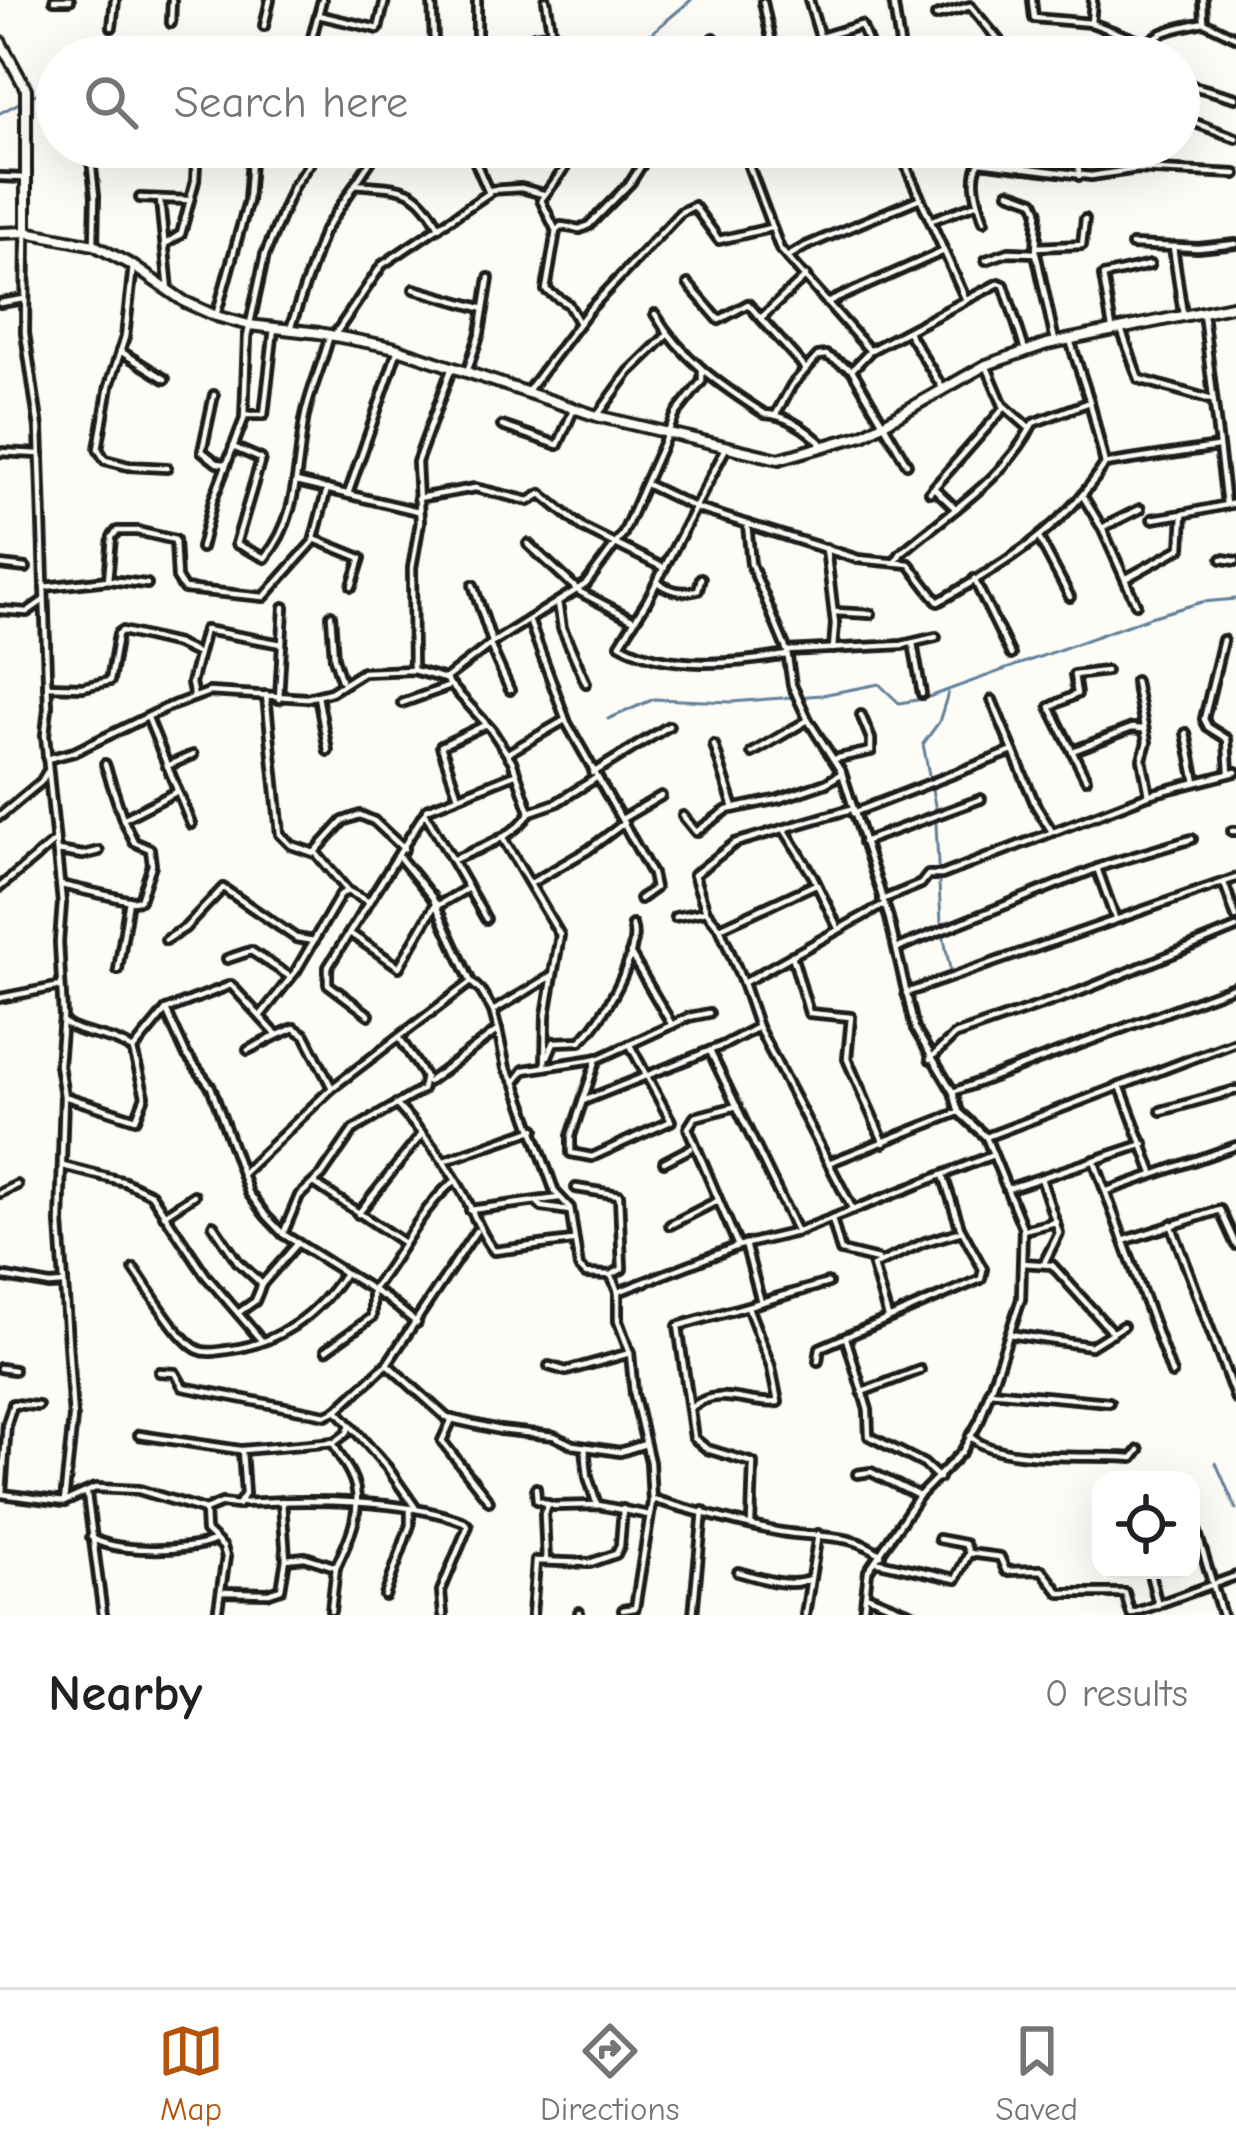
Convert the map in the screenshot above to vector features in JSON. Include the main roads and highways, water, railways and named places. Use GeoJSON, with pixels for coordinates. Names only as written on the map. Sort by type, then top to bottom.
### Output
{"type":"FeatureCollection","features":[{"type":"Feature","properties":{"kind":"waterway"},"geometry":{"type":"LineString","coordinates":[[648,36],[691,0]]}},
{"type":"Feature","properties":{"kind":"waterway"},"geometry":{"type":"LineString","coordinates":[[0,113],[36,94]]}},
{"type":"Feature","properties":{"kind":"waterway"},"geometry":{"type":"LineString","coordinates":[[608,719],[654,699],[731,702],[822,695],[879,684],[899,703],[923,699],[1150,617],[1202,602],[1236,599]]}},
{"type":"Feature","properties":{"kind":"waterway"},"geometry":{"type":"LineString","coordinates":[[948,693],[939,722],[923,744],[935,805],[941,923],[951,974]]}},
{"type":"Feature","properties":{"kind":"waterway"},"geometry":{"type":"LineString","coordinates":[[1216,1463],[1236,1509]]}}]}
